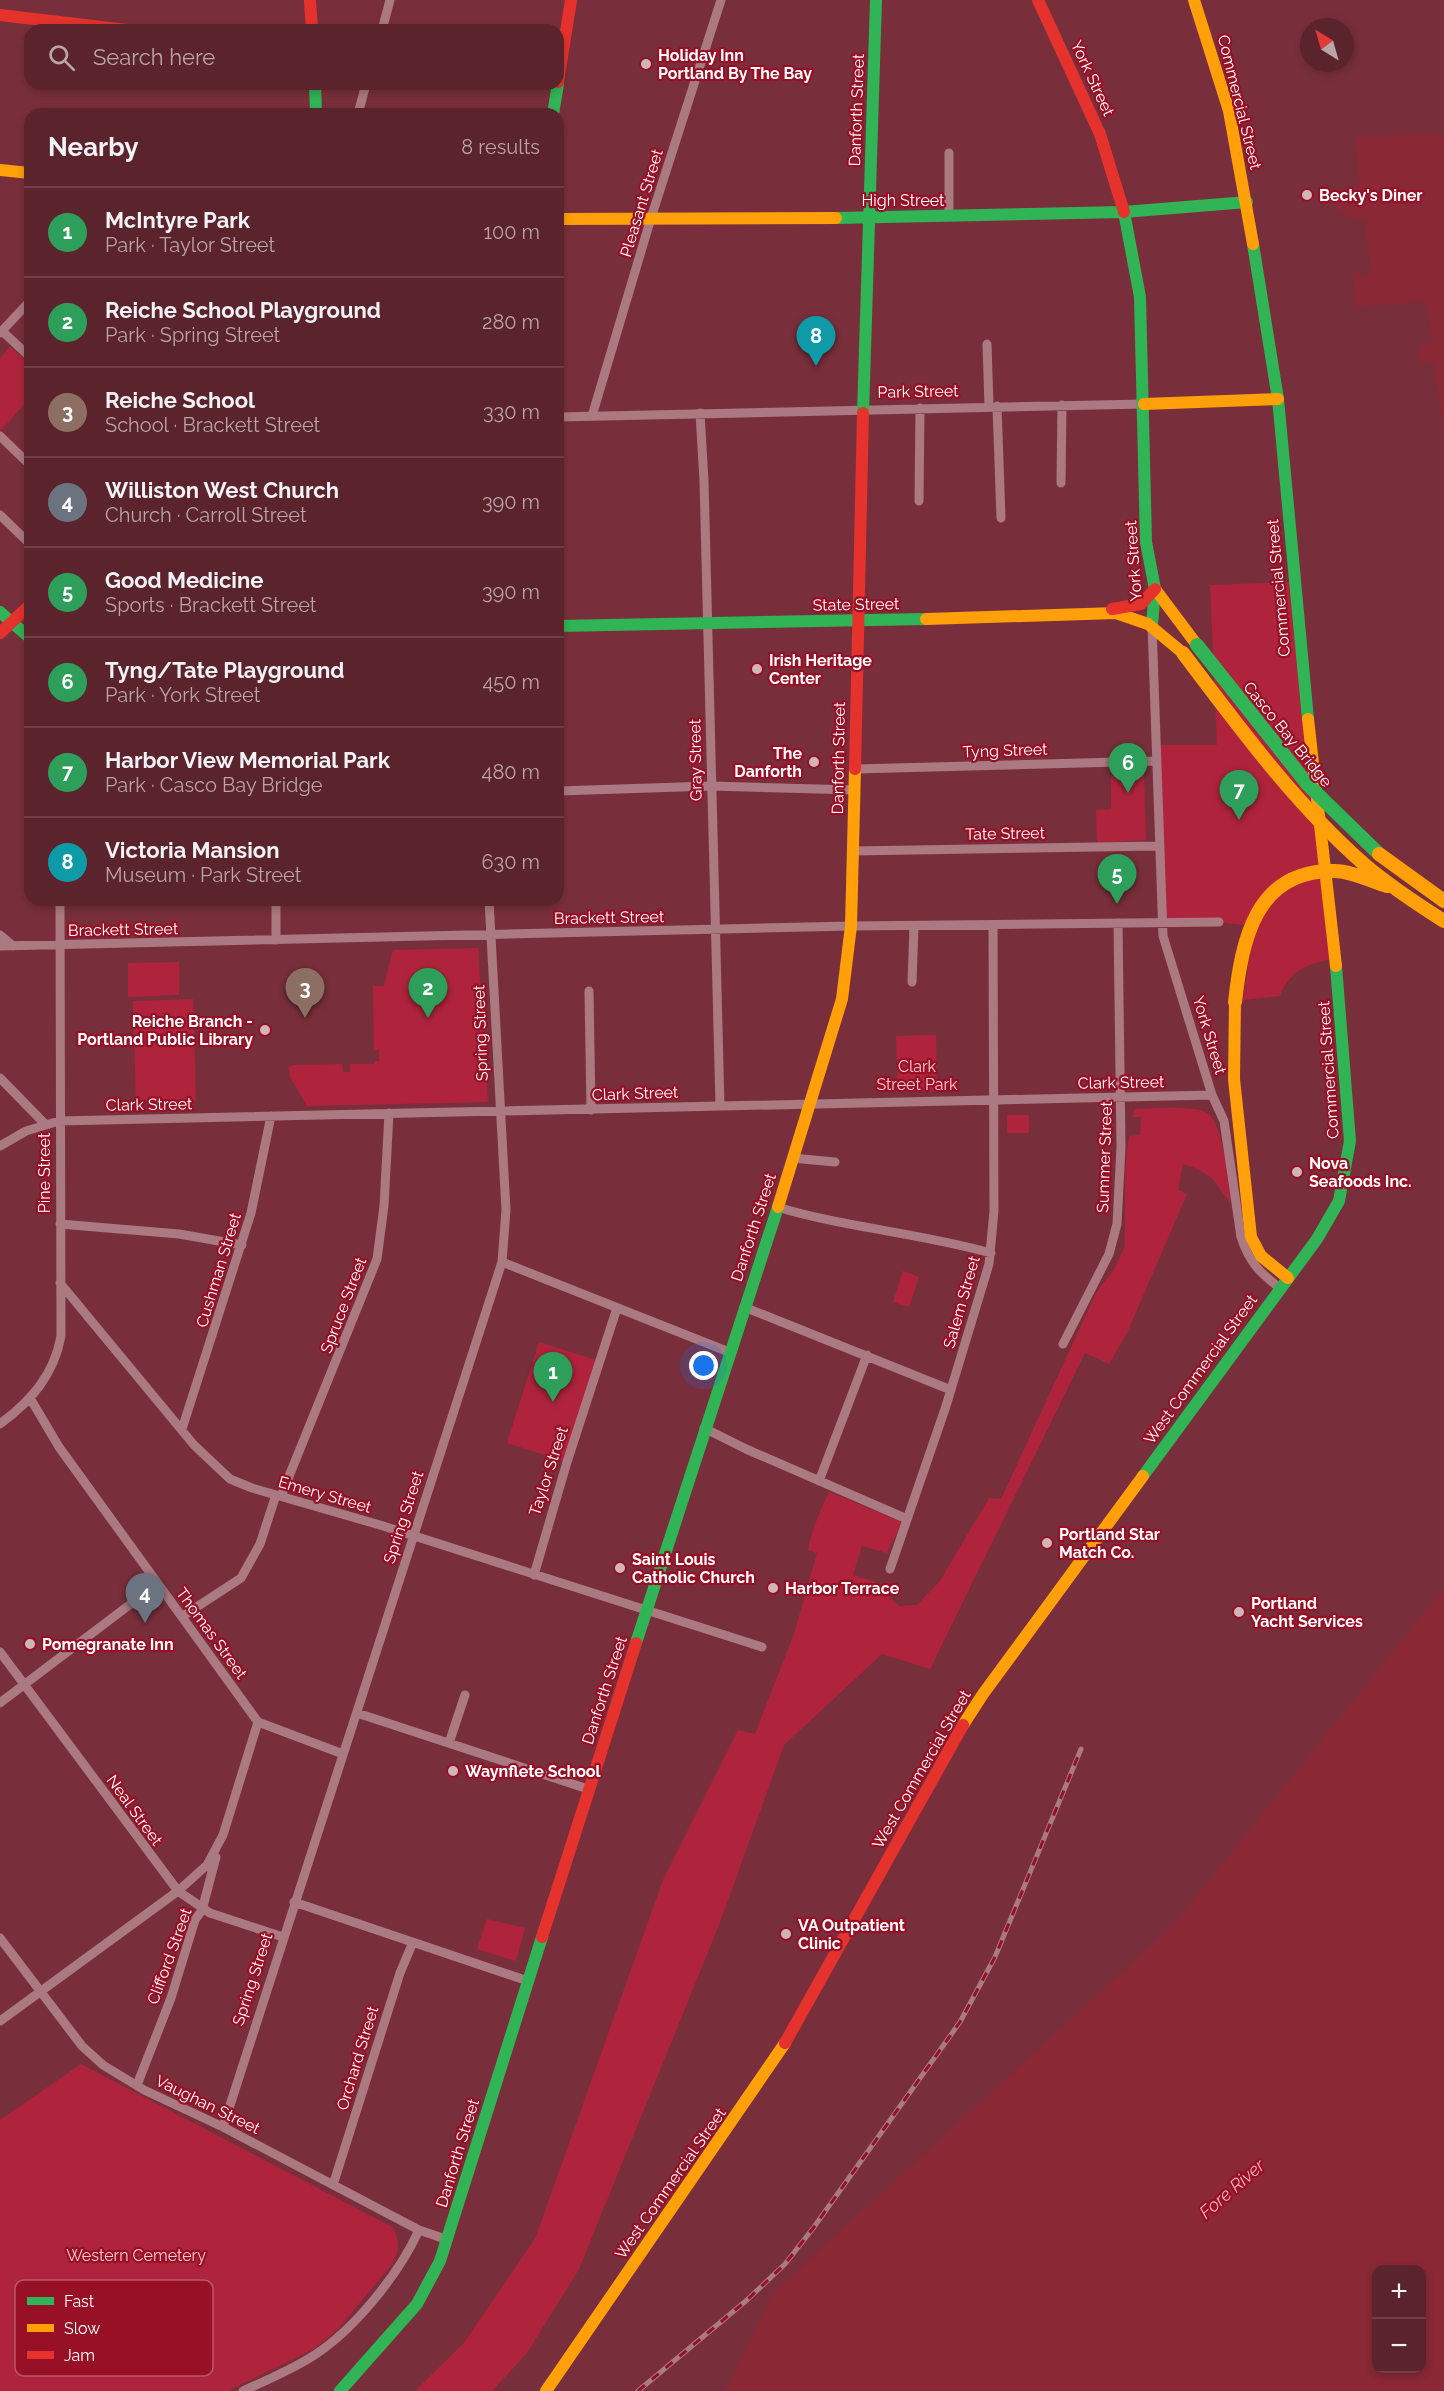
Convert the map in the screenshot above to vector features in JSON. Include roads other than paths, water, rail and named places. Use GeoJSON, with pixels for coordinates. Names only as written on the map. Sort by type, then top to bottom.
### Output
{"type":"FeatureCollection","features":[{"type":"Feature","properties":{"kind":"main road"},"geometry":{"type":"LineString","coordinates":[[310,0],[312,24]]}},
{"type":"Feature","properties":{"kind":"main road"},"geometry":{"type":"LineString","coordinates":[[564,45],[571,0]]}},
{"type":"Feature","properties":{"kind":"main road","name":"Danforth Street"},"geometry":{"type":"LineString","coordinates":[[340,2391],[417,2304],[433,2276],[448,2240],[588,1789],[648,1611],[792,1158],[812,1104],[842,999],[851,926],[868,216],[876,0]]}},
{"type":"Feature","properties":{"kind":"main road","name":"York Street"},"geometry":{"type":"LineString","coordinates":[[1038,0],[1101,134],[1124,212],[1140,297],[1146,542],[1155,589],[1152,625]]}},
{"type":"Feature","properties":{"kind":"main road","name":"Commercial Street"},"geometry":{"type":"LineString","coordinates":[[1194,0],[1229,111],[1262,284],[1278,399],[1305,697],[1339,993],[1350,1141],[1345,1179]]}},
{"type":"Feature","properties":{"kind":"main road"},"geometry":{"type":"LineString","coordinates":[[0,15],[76,24]]}},
{"type":"Feature","properties":{"kind":"main road"},"geometry":{"type":"LineString","coordinates":[[315,90],[316,108]]}},
{"type":"Feature","properties":{"kind":"main road"},"geometry":{"type":"LineString","coordinates":[[554,108],[557,90]]}},
{"type":"Feature","properties":{"kind":"main road"},"geometry":{"type":"LineString","coordinates":[[0,170],[24,172]]}},
{"type":"Feature","properties":{"kind":"main road","name":"High Street"},"geometry":{"type":"LineString","coordinates":[[564,219],[949,216],[1124,212],[1247,202]]}},
{"type":"Feature","properties":{"kind":"main road","name":"Park Street"},"geometry":{"type":"LineString","coordinates":[[1144,404],[1278,399]]}},
{"type":"Feature","properties":{"kind":"main road"},"geometry":{"type":"LineString","coordinates":[[1104,612],[1141,603],[1155,589]]}},
{"type":"Feature","properties":{"kind":"main road","name":"Casco Bay Bridge"},"geometry":{"type":"LineString","coordinates":[[1155,589],[1289,766],[1317,797],[1370,847],[1444,901]]}},
{"type":"Feature","properties":{"kind":"main road"},"geometry":{"type":"LineString","coordinates":[[0,633],[24,611]]}},
{"type":"Feature","properties":{"kind":"main road"},"geometry":{"type":"LineString","coordinates":[[0,612],[24,633]]}},
{"type":"Feature","properties":{"kind":"main road","name":"State Street"},"geometry":{"type":"LineString","coordinates":[[564,626],[858,621],[1104,612],[1127,616],[1152,625]]}},
{"type":"Feature","properties":{"kind":"main road","name":"Casco Bay Bridge"},"geometry":{"type":"LineString","coordinates":[[1152,625],[1183,653],[1288,790],[1340,844],[1394,888],[1444,921]]}},
{"type":"Feature","properties":{"kind":"main road"},"geometry":{"type":"LineString","coordinates":[[1284,1283],[1256,1250],[1251,1237],[1234,1079],[1235,1002],[1240,959],[1250,924],[1262,903],[1276,889],[1302,875],[1332,871],[1354,875],[1394,888]]}},
{"type":"Feature","properties":{"kind":"main road","name":"West Commercial Street"},"geometry":{"type":"LineString","coordinates":[[546,2391],[786,2041],[945,1754],[983,1694],[1328,1221],[1345,1179]]}},
{"type":"Feature","properties":{"kind":"street"},"geometry":{"type":"LineString","coordinates":[[384,24],[390,0]]}},
{"type":"Feature","properties":{"kind":"street","name":"Pleasant Street"},"geometry":{"type":"LineString","coordinates":[[592,416],[651,218],[721,0]]}},
{"type":"Feature","properties":{"kind":"street"},"geometry":{"type":"LineString","coordinates":[[360,108],[364,90]]}},
{"type":"Feature","properties":{"kind":"street"},"geometry":{"type":"LineString","coordinates":[[949,153],[949,216]]}},
{"type":"Feature","properties":{"kind":"street"},"geometry":{"type":"LineString","coordinates":[[24,308],[1,332],[24,352]]}},
{"type":"Feature","properties":{"kind":"street"},"geometry":{"type":"LineString","coordinates":[[987,344],[1001,518]]}},
{"type":"Feature","properties":{"kind":"street","name":"Park Street"},"geometry":{"type":"LineString","coordinates":[[564,417],[1144,404]]}},
{"type":"Feature","properties":{"kind":"street"},"geometry":{"type":"LineString","coordinates":[[1061,483],[1062,405]]}},
{"type":"Feature","properties":{"kind":"street"},"geometry":{"type":"LineString","coordinates":[[919,501],[920,408]]}},
{"type":"Feature","properties":{"kind":"street","name":"Gray Street"},"geometry":{"type":"LineString","coordinates":[[700,413],[708,623],[720,1106]]}},
{"type":"Feature","properties":{"kind":"street"},"geometry":{"type":"LineString","coordinates":[[0,436],[24,459]]}},
{"type":"Feature","properties":{"kind":"street"},"geometry":{"type":"LineString","coordinates":[[0,515],[24,538]]}},
{"type":"Feature","properties":{"kind":"street","name":"York Street"},"geometry":{"type":"LineString","coordinates":[[1152,625],[1161,922],[1212,1095],[1224,1121],[1246,1253],[1253,1266],[1284,1283]]}},
{"type":"Feature","properties":{"kind":"street","name":"Tyng Street"},"geometry":{"type":"LineString","coordinates":[[856,769],[1156,761]]}},
{"type":"Feature","properties":{"kind":"street"},"geometry":{"type":"LineString","coordinates":[[564,791],[711,786],[855,790]]}},
{"type":"Feature","properties":{"kind":"street","name":"Tate Street"},"geometry":{"type":"LineString","coordinates":[[853,851],[1158,846]]}},
{"type":"Feature","properties":{"kind":"street","name":"Pine Street"},"geometry":{"type":"LineString","coordinates":[[0,1424],[30,1398],[49,1374],[57,1357],[62,1326],[59,1121],[60,906]]}},
{"type":"Feature","properties":{"kind":"street"},"geometry":{"type":"LineString","coordinates":[[276,906],[276,940]]}},
{"type":"Feature","properties":{"kind":"street","name":"Spring Street"},"geometry":{"type":"LineString","coordinates":[[223,2127],[502,1262],[506,1210],[489,906]]}},
{"type":"Feature","properties":{"kind":"street","name":"Brackett Street"},"geometry":{"type":"LineString","coordinates":[[0,946],[851,926],[1219,922]]}},
{"type":"Feature","properties":{"kind":"street","name":"Summer Street"},"geometry":{"type":"LineString","coordinates":[[1063,1344],[1109,1254],[1117,1224],[1121,1097],[1118,923]]}},
{"type":"Feature","properties":{"kind":"street","name":"Salem Street"},"geometry":{"type":"LineString","coordinates":[[890,1569],[985,1285],[991,1253],[994,1211],[993,925]]}},
{"type":"Feature","properties":{"kind":"street"},"geometry":{"type":"LineString","coordinates":[[912,982],[914,926]]}},
{"type":"Feature","properties":{"kind":"street"},"geometry":{"type":"LineString","coordinates":[[0,935],[13,946]]}},
{"type":"Feature","properties":{"kind":"street"},"geometry":{"type":"LineString","coordinates":[[590,991],[591,1110]]}},
{"type":"Feature","properties":{"kind":"street"},"geometry":{"type":"LineString","coordinates":[[0,1078],[44,1123],[0,1146]]}},
{"type":"Feature","properties":{"kind":"street","name":"Clark Street"},"geometry":{"type":"LineString","coordinates":[[44,1123],[1212,1095]]}},
{"type":"Feature","properties":{"kind":"street","name":"Spruce Street"},"geometry":{"type":"LineString","coordinates":[[183,1617],[241,1578],[260,1544],[377,1259],[382,1228],[388,1113]]}},
{"type":"Feature","properties":{"kind":"street","name":"Cushman Street"},"geometry":{"type":"LineString","coordinates":[[182,1430],[242,1245],[258,1183],[271,1116]]}},
{"type":"Feature","properties":{"kind":"street"},"geometry":{"type":"LineString","coordinates":[[792,1158],[835,1162]]}},
{"type":"Feature","properties":{"kind":"street"},"geometry":{"type":"LineString","coordinates":[[777,1207],[825,1220],[921,1237],[991,1253]]}},
{"type":"Feature","properties":{"kind":"street"},"geometry":{"type":"LineString","coordinates":[[60,1224],[179,1234],[242,1245]]}},
{"type":"Feature","properties":{"kind":"street"},"geometry":{"type":"LineString","coordinates":[[502,1262],[729,1352]]}},
{"type":"Feature","properties":{"kind":"street","name":"Emery Street"},"geometry":{"type":"LineString","coordinates":[[60,1283],[182,1430],[211,1463],[230,1479],[762,1647]]}},
{"type":"Feature","properties":{"kind":"street"},"geometry":{"type":"LineString","coordinates":[[744,1306],[951,1390]]}},
{"type":"Feature","properties":{"kind":"street","name":"Taylor Street"},"geometry":{"type":"LineString","coordinates":[[534,1575],[546,1529],[617,1308]]}},
{"type":"Feature","properties":{"kind":"street"},"geometry":{"type":"LineString","coordinates":[[819,1481],[867,1355]]}},
{"type":"Feature","properties":{"kind":"street","name":"Thomas Street"},"geometry":{"type":"LineString","coordinates":[[30,1398],[58,1447],[258,1722]]}},
{"type":"Feature","properties":{"kind":"street"},"geometry":{"type":"LineString","coordinates":[[705,1428],[907,1519]]}},
{"type":"Feature","properties":{"kind":"street"},"geometry":{"type":"LineString","coordinates":[[0,1703],[157,1584]]}},
{"type":"Feature","properties":{"kind":"street","name":"Neal Street"},"geometry":{"type":"LineString","coordinates":[[0,1652],[178,1891],[202,1910],[283,1937]]}},
{"type":"Feature","properties":{"kind":"street"},"geometry":{"type":"LineString","coordinates":[[450,1743],[465,1695]]}},
{"type":"Feature","properties":{"kind":"street"},"geometry":{"type":"LineString","coordinates":[[357,1713],[588,1789]]}},
{"type":"Feature","properties":{"kind":"street"},"geometry":{"type":"LineString","coordinates":[[258,1722],[343,1754]]}},
{"type":"Feature","properties":{"kind":"street","name":"Clifford Street"},"geometry":{"type":"LineString","coordinates":[[137,2085],[171,1998],[195,1920],[202,1910],[258,1722]]}},
{"type":"Feature","properties":{"kind":"street","name":"Clifford Street"},"geometry":{"type":"LineString","coordinates":[[0,2021],[178,1891],[207,1865],[223,1835]]}},
{"type":"Feature","properties":{"kind":"street"},"geometry":{"type":"LineString","coordinates":[[294,1902],[528,1982]]}},
{"type":"Feature","properties":{"kind":"street","name":"Vaughan Street"},"geometry":{"type":"LineString","coordinates":[[0,1938],[89,2052],[103,2066],[419,2230],[448,2240]]}},
{"type":"Feature","properties":{"kind":"street","name":"Orchard Street"},"geometry":{"type":"LineString","coordinates":[[333,2185],[400,1973],[413,1942]]}},
{"type":"Feature","properties":{"kind":"street"},"geometry":{"type":"LineString","coordinates":[[243,2391],[312,2356],[341,2334],[404,2260],[419,2230]]}},
{"type":"Feature","properties":{"kind":"water"},"geometry":{"type":"Polygon","coordinates":[[[1444,134],[1444,443],[1409,445],[1407,421],[1442,419],[1434,363],[1420,364],[1419,345],[1433,341],[1426,302],[1355,307],[1353,274],[1371,274],[1364,221],[1338,213],[1335,202],[1339,195],[1359,194],[1356,136],[1444,134]]]}},
{"type":"Feature","properties":{"kind":"water","name":"Fore River"},"geometry":{"type":"Polygon","coordinates":[[[1444,1588],[1444,2391],[721,2391],[729,2384],[773,2293],[1174,1924],[1444,1588]]]}},
{"type":"Feature","properties":{"kind":"railway"},"geometry":{"type":"LineString","coordinates":[[638,2391],[747,2300],[785,2264],[814,2227],[960,2022],[995,1957],[1081,1749]]}},
{"type":"Feature","properties":{"kind":"place","name":"Holiday Inn Portland By The Bay"},"geometry":{"type":"Point","coordinates":[646,64]}},
{"type":"Feature","properties":{"kind":"place","name":"Becky's Diner"},"geometry":{"type":"Point","coordinates":[1307,195]}},
{"type":"Feature","properties":{"kind":"place","name":"Victoria Mansion"},"geometry":{"type":"Point","coordinates":[816,366]}},
{"type":"Feature","properties":{"kind":"place","name":"Irish Heritage Center"},"geometry":{"type":"Point","coordinates":[757,669]}},
{"type":"Feature","properties":{"kind":"place","name":"The Danforth"},"geometry":{"type":"Point","coordinates":[814,762]}},
{"type":"Feature","properties":{"kind":"place","name":"Tyng/Tate Playground"},"geometry":{"type":"Point","coordinates":[1128,793]}},
{"type":"Feature","properties":{"kind":"place","name":"Harbor View Memorial Park"},"geometry":{"type":"Point","coordinates":[1239,820]}},
{"type":"Feature","properties":{"kind":"place","name":"Good Medicine"},"geometry":{"type":"Point","coordinates":[1117,904]}},
{"type":"Feature","properties":{"kind":"place","name":"Reiche School"},"geometry":{"type":"Point","coordinates":[305,1018]}},
{"type":"Feature","properties":{"kind":"place","name":"Reiche School Playground"},"geometry":{"type":"Point","coordinates":[428,1018]}},
{"type":"Feature","properties":{"kind":"place","name":"Reiche Branch - Portland Public Library"},"geometry":{"type":"Point","coordinates":[265,1030]}},
{"type":"Feature","properties":{"kind":"place","name":"Nova Seafoods Inc."},"geometry":{"type":"Point","coordinates":[1297,1172]}},
{"type":"Feature","properties":{"kind":"place","name":"McIntyre Park"},"geometry":{"type":"Point","coordinates":[553,1402]}},
{"type":"Feature","properties":{"kind":"place","name":"Portland Star Match Co."},"geometry":{"type":"Point","coordinates":[1047,1543]}},
{"type":"Feature","properties":{"kind":"place","name":"Saint Louis Catholic Church"},"geometry":{"type":"Point","coordinates":[620,1568]}},
{"type":"Feature","properties":{"kind":"place","name":"Harbor Terrace"},"geometry":{"type":"Point","coordinates":[773,1588]}},
{"type":"Feature","properties":{"kind":"place","name":"Portland Yacht Services"},"geometry":{"type":"Point","coordinates":[1239,1612]}},
{"type":"Feature","properties":{"kind":"place","name":"Williston West Church"},"geometry":{"type":"Point","coordinates":[145,1623]}},
{"type":"Feature","properties":{"kind":"place","name":"Pomegranate Inn"},"geometry":{"type":"Point","coordinates":[30,1644]}},
{"type":"Feature","properties":{"kind":"place","name":"Waynflete School"},"geometry":{"type":"Point","coordinates":[453,1771]}},
{"type":"Feature","properties":{"kind":"place","name":"VA Outpatient Clinic"},"geometry":{"type":"Point","coordinates":[786,1934]}},
{"type":"Feature","properties":{"kind":"park label","name":"Clark Street Park"},"geometry":{"type":"Point","coordinates":[917,1075]}},
{"type":"Feature","properties":{"kind":"park label","name":"Western Cemetery"},"geometry":{"type":"Point","coordinates":[136,2255]}}]}
